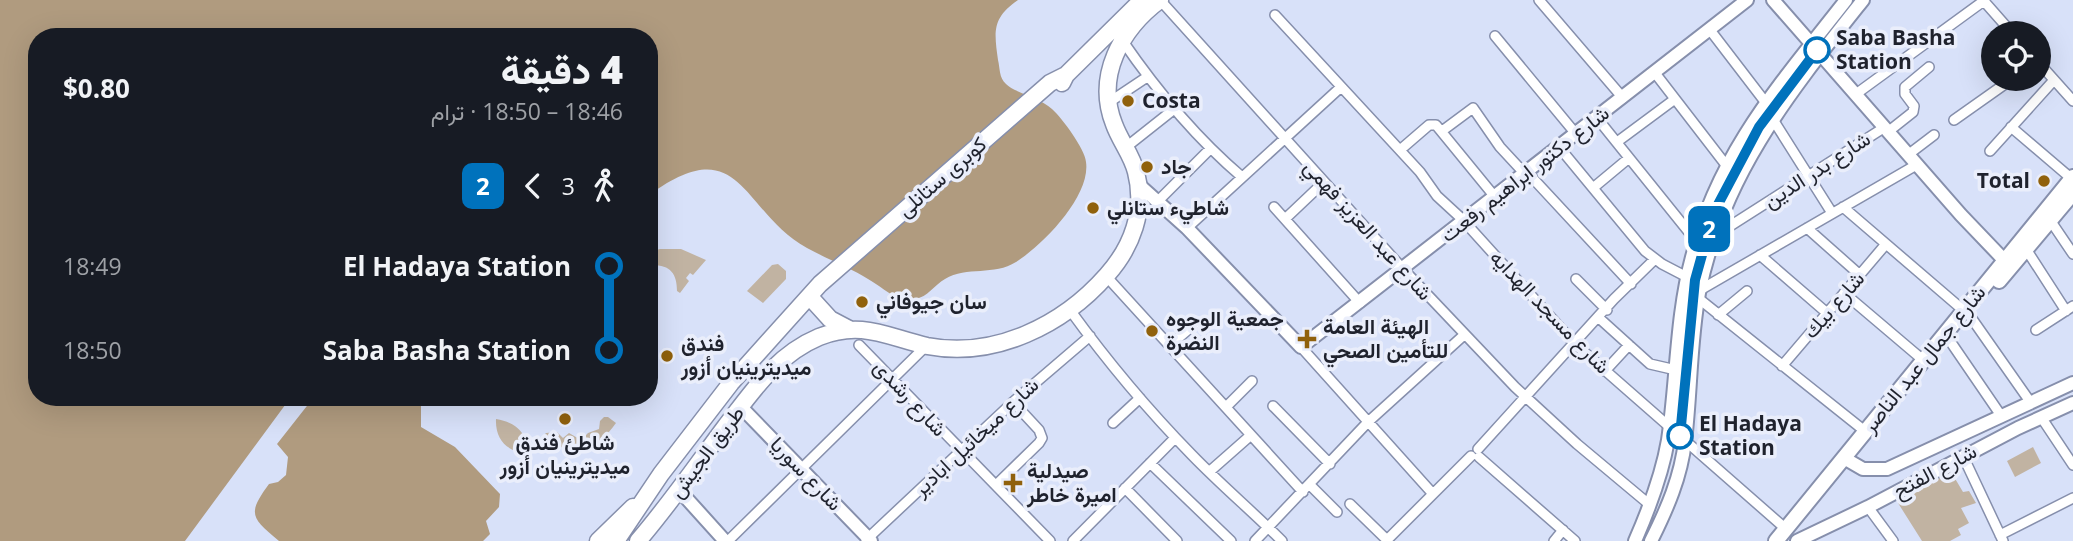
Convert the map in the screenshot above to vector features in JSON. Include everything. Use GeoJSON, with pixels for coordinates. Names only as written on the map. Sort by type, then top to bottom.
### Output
{"type":"FeatureCollection","features":[{"type":"Feature","properties":{"kind":"highway","name":"كوبرى ستانلى"},"geometry":{"type":"LineString","coordinates":[[818,290],[1056,91],[1067,74],[1142,0]]}},
{"type":"Feature","properties":{"kind":"highway","name":"طريق الجيش"},"geometry":{"type":"LineString","coordinates":[[638,541],[765,375],[799,347],[820,337],[849,330],[873,330],[927,345],[965,348],[1002,342],[1038,329],[1070,310],[1106,276],[1124,253],[1135,227],[1139,206],[1139,184],[1134,165],[1114,124],[1108,103],[1111,64],[1133,24],[1160,0]]}},
{"type":"Feature","properties":{"kind":"highway","name":"طريق الجيش"},"geometry":{"type":"LineString","coordinates":[[617,541],[648,494],[732,383],[779,328],[818,290]]}},
{"type":"Feature","properties":{"kind":"highway"},"geometry":{"type":"LineString","coordinates":[[818,290],[830,319],[849,330]]}},
{"type":"Feature","properties":{"kind":"highway"},"geometry":{"type":"LineString","coordinates":[[598,541],[648,494]]}},
{"type":"Feature","properties":{"kind":"main road","name":"شارع جمال عبد الناصر"},"geometry":{"type":"LineString","coordinates":[[1848,461],[1866,432],[1923,360],[2026,250],[2050,220],[2073,183]]}},
{"type":"Feature","properties":{"kind":"main road","name":"شارع جمال عبد الناصر"},"geometry":{"type":"LineString","coordinates":[[1784,536],[1950,341],[2004,260],[2073,183]]}},
{"type":"Feature","properties":{"kind":"street","name":"شارع عبد العزيز فهمي"},"geometry":{"type":"LineString","coordinates":[[1160,0],[1464,335],[1526,398],[1650,505]]}},
{"type":"Feature","properties":{"kind":"street"},"geometry":{"type":"LineString","coordinates":[[1539,0],[1623,98]]}},
{"type":"Feature","properties":{"kind":"street","name":"شارع دكتور ابراهيم رفعت"},"geometry":{"type":"LineString","coordinates":[[1301,347],[1747,0]]}},
{"type":"Feature","properties":{"kind":"street"},"geometry":{"type":"LineString","coordinates":[[1773,0],[1961,215],[2004,260]]}},
{"type":"Feature","properties":{"kind":"street"},"geometry":{"type":"LineString","coordinates":[[1635,541],[1650,505],[1667,443],[1687,277],[1705,214],[1727,165],[1766,103],[1846,0]]}},
{"type":"Feature","properties":{"kind":"street"},"geometry":{"type":"LineString","coordinates":[[1651,541],[1668,505],[1685,440],[1699,294],[1713,237],[1739,175],[1772,118],[1863,0]]}},
{"type":"Feature","properties":{"kind":"street"},"geometry":{"type":"LineString","coordinates":[[1856,93],[1984,0],[2002,21]]}},
{"type":"Feature","properties":{"kind":"street","name":"شارع مسجد الهدايه"},"geometry":{"type":"LineString","coordinates":[[1275,15],[1575,344],[1685,440],[1784,536]]}},
{"type":"Feature","properties":{"kind":"street"},"geometry":{"type":"LineString","coordinates":[[1710,30],[1766,103]]}},
{"type":"Feature","properties":{"kind":"street"},"geometry":{"type":"LineString","coordinates":[[1494,36],[1576,134]]}},
{"type":"Feature","properties":{"kind":"street"},"geometry":{"type":"LineString","coordinates":[[1122,40],[1173,110],[1210,149],[1242,177]]}},
{"type":"Feature","properties":{"kind":"street","name":"شارع بدر الدين"},"geometry":{"type":"LineString","coordinates":[[1713,237],[1914,110],[1904,89],[1929,67]]}},
{"type":"Feature","properties":{"kind":"street"},"geometry":{"type":"LineString","coordinates":[[1655,73],[1727,165]]}},
{"type":"Feature","properties":{"kind":"street"},"geometry":{"type":"LineString","coordinates":[[1108,103],[1147,76]]}},
{"type":"Feature","properties":{"kind":"street"},"geometry":{"type":"LineString","coordinates":[[2051,77],[2073,101]]}},
{"type":"Feature","properties":{"kind":"street"},"geometry":{"type":"LineString","coordinates":[[1990,151],[2054,80]]}},
{"type":"Feature","properties":{"kind":"street"},"geometry":{"type":"LineString","coordinates":[[1186,228],[1341,87]]}},
{"type":"Feature","properties":{"kind":"street"},"geometry":{"type":"LineString","coordinates":[[1954,120],[1995,91]]}},
{"type":"Feature","properties":{"kind":"street"},"geometry":{"type":"LineString","coordinates":[[1617,142],[1675,99]]}},
{"type":"Feature","properties":{"kind":"street"},"geometry":{"type":"LineString","coordinates":[[1442,131],[1473,108],[1500,147],[1631,284]]}},
{"type":"Feature","properties":{"kind":"street"},"geometry":{"type":"LineString","coordinates":[[1125,148],[1173,110]]}},
{"type":"Feature","properties":{"kind":"street"},"geometry":{"type":"LineString","coordinates":[[1597,118],[1696,241]]}},
{"type":"Feature","properties":{"kind":"street"},"geometry":{"type":"LineString","coordinates":[[1772,118],[1832,214]]}},
{"type":"Feature","properties":{"kind":"street"},"geometry":{"type":"LineString","coordinates":[[1400,150],[1431,124],[1436,125],[1495,197]]}},
{"type":"Feature","properties":{"kind":"street"},"geometry":{"type":"LineString","coordinates":[[2011,127],[2073,183]]}},
{"type":"Feature","properties":{"kind":"street"},"geometry":{"type":"LineString","coordinates":[[1699,294],[1832,214],[1914,159],[1934,135]]}},
{"type":"Feature","properties":{"kind":"street"},"geometry":{"type":"LineString","coordinates":[[1559,147],[1637,242],[1655,259],[1687,277]]}},
{"type":"Feature","properties":{"kind":"street"},"geometry":{"type":"LineString","coordinates":[[1158,201],[1210,149]]}},
{"type":"Feature","properties":{"kind":"street"},"geometry":{"type":"LineString","coordinates":[[1592,188],[1629,159]]}},
{"type":"Feature","properties":{"kind":"street"},"geometry":{"type":"LineString","coordinates":[[1285,219],[1324,182]]}},
{"type":"Feature","properties":{"kind":"street"},"geometry":{"type":"LineString","coordinates":[[1139,184],[1186,228],[1301,347],[1433,494]]}},
{"type":"Feature","properties":{"kind":"street"},"geometry":{"type":"LineString","coordinates":[[1274,207],[1360,303]]}},
{"type":"Feature","properties":{"kind":"street"},"geometry":{"type":"LineString","coordinates":[[1843,207],[1967,313],[2031,403]]}},
{"type":"Feature","properties":{"kind":"street"},"geometry":{"type":"LineString","coordinates":[[2050,220],[2073,254]]}},
{"type":"Feature","properties":{"kind":"street"},"geometry":{"type":"LineString","coordinates":[[1807,228],[1860,275]]}},
{"type":"Feature","properties":{"kind":"street","name":"شارع بيك"},"geometry":{"type":"LineString","coordinates":[[1782,366],[1886,244]]}},
{"type":"Feature","properties":{"kind":"street"},"geometry":{"type":"LineString","coordinates":[[2026,250],[2070,309],[2036,330]]}},
{"type":"Feature","properties":{"kind":"street"},"geometry":{"type":"LineString","coordinates":[[1760,255],[1827,313]]}},
{"type":"Feature","properties":{"kind":"street"},"geometry":{"type":"LineString","coordinates":[[1350,504],[1387,541],[1476,454],[1655,259]]}},
{"type":"Feature","properties":{"kind":"street"},"geometry":{"type":"LineString","coordinates":[[1106,276],[1251,435],[1307,488],[1337,512]]}},
{"type":"Feature","properties":{"kind":"street"},"geometry":{"type":"LineString","coordinates":[[1576,279],[1607,310]]}},
{"type":"Feature","properties":{"kind":"street"},"geometry":{"type":"LineString","coordinates":[[1718,315],[1747,291]]}},
{"type":"Feature","properties":{"kind":"street"},"geometry":{"type":"LineString","coordinates":[[1844,293],[1923,360]]}},
{"type":"Feature","properties":{"kind":"street"},"geometry":{"type":"LineString","coordinates":[[1699,294],[1718,315],[1866,432]]}},
{"type":"Feature","properties":{"kind":"street"},"geometry":{"type":"LineString","coordinates":[[1070,310],[1175,438],[1282,541]]}},
{"type":"Feature","properties":{"kind":"street"},"geometry":{"type":"LineString","coordinates":[[1599,318],[1650,364],[1676,370]]}},
{"type":"Feature","properties":{"kind":"street"},"geometry":{"type":"LineString","coordinates":[[1170,345],[1196,323]]}},
{"type":"Feature","properties":{"kind":"street"},"geometry":{"type":"LineString","coordinates":[[1255,541],[1368,422],[1464,335]]}},
{"type":"Feature","properties":{"kind":"street","name":"شارع ميخائيل ابادير"},"geometry":{"type":"LineString","coordinates":[[868,540],[1013,402],[1090,337]]}},
{"type":"Feature","properties":{"kind":"street"},"geometry":{"type":"LineString","coordinates":[[1950,341],[2002,417]]}},
{"type":"Feature","properties":{"kind":"street","name":"شارع رشدى"},"geometry":{"type":"LineString","coordinates":[[859,345],[1050,541]]}},
{"type":"Feature","properties":{"kind":"street"},"geometry":{"type":"LineString","coordinates":[[679,490],[726,541],[927,345]]}},
{"type":"Feature","properties":{"kind":"street"},"geometry":{"type":"LineString","coordinates":[[1605,371],[1629,345]]}},
{"type":"Feature","properties":{"kind":"street"},"geometry":{"type":"LineString","coordinates":[[1226,407],[1252,381]]}},
{"type":"Feature","properties":{"kind":"street","name":"شارع الفتح"},"geometry":{"type":"LineString","coordinates":[[1848,461],[1870,471],[1886,469],[2073,383]]}},
{"type":"Feature","properties":{"kind":"street"},"geometry":{"type":"LineString","coordinates":[[1113,423],[1140,398]]}},
{"type":"Feature","properties":{"kind":"street"},"geometry":{"type":"LineString","coordinates":[[996,485],[1042,438],[1039,430],[1013,402]]}},
{"type":"Feature","properties":{"kind":"street","name":"شارع الفتح"},"geometry":{"type":"LineString","coordinates":[[1797,541],[1817,537],[1963,456],[2073,403]]}},
{"type":"Feature","properties":{"kind":"street"},"geometry":{"type":"LineString","coordinates":[[1273,406],[1330,464]]}},
{"type":"Feature","properties":{"kind":"street","name":"شارع سوريا"},"geometry":{"type":"LineString","coordinates":[[741,407],[868,540]]}},
{"type":"Feature","properties":{"kind":"street"},"geometry":{"type":"LineString","coordinates":[[2041,417],[2073,465]]}},
{"type":"Feature","properties":{"kind":"street"},"geometry":{"type":"LineString","coordinates":[[1209,472],[1251,435]]}},
{"type":"Feature","properties":{"kind":"street"},"geometry":{"type":"LineString","coordinates":[[1073,541],[1175,438]]}},
{"type":"Feature","properties":{"kind":"street"},"geometry":{"type":"LineString","coordinates":[[1476,454],[1575,541]]}},
{"type":"Feature","properties":{"kind":"street"},"geometry":{"type":"LineString","coordinates":[[1963,456],[2001,538],[2073,498]]}},
{"type":"Feature","properties":{"kind":"street"},"geometry":{"type":"LineString","coordinates":[[1150,463],[1231,541]]}},
{"type":"Feature","properties":{"kind":"street"},"geometry":{"type":"LineString","coordinates":[[1125,488],[1177,541]]}},
{"type":"Feature","properties":{"kind":"street"},"geometry":{"type":"LineString","coordinates":[[1868,507],[1894,541]]}},
{"type":"Feature","properties":{"kind":"street"},"geometry":{"type":"LineString","coordinates":[[1554,541],[1563,530]]}},
{"type":"Feature","properties":{"kind":"street"},"geometry":{"type":"LineString","coordinates":[[1769,541],[1784,536]]}},
{"type":"Feature","properties":{"kind":"shaded area"},"geometry":{"type":"Polygon","coordinates":[[[0,0],[1018,0],[1003,13],[997,26],[996,41],[1001,76],[1010,87],[1041,101],[1061,119],[1085,156],[1086,175],[1081,190],[1051,232],[1016,262],[999,269],[953,275],[924,296],[913,300],[901,299],[807,248],[785,233],[738,182],[722,172],[704,170],[680,176],[658,189],[658,28],[28,28],[28,406],[284,406],[185,541],[0,541],[0,0]]]}},
{"type":"Feature","properties":{"kind":"shaded area"},"geometry":{"type":"Polygon","coordinates":[[[681,249],[706,260],[693,275],[690,273],[686,278],[689,281],[680,293],[671,271],[658,266],[658,250],[681,249]]]}},
{"type":"Feature","properties":{"kind":"shaded area"},"geometry":{"type":"Polygon","coordinates":[[[778,264],[786,271],[786,279],[763,303],[747,291],[772,265],[778,264]]]}},
{"type":"Feature","properties":{"kind":"shaded area"},"geometry":{"type":"Polygon","coordinates":[[[307,406],[421,406],[421,427],[455,447],[500,494],[499,507],[486,521],[490,534],[483,541],[279,541],[263,527],[255,515],[257,502],[269,484],[278,482],[286,475],[288,457],[277,444],[307,406]]]}},
{"type":"Feature","properties":{"kind":"shaded area"},"geometry":{"type":"Polygon","coordinates":[[[604,417],[616,423],[597,444],[585,451],[571,452],[555,443],[538,442],[546,433],[557,432],[563,438],[569,433],[581,440],[588,433],[599,429],[600,421],[604,417]]]}},
{"type":"Feature","properties":{"kind":"shaded area"},"geometry":{"type":"Polygon","coordinates":[[[496,419],[519,429],[530,452],[515,451],[504,444],[496,427],[496,419]]]}},
{"type":"Feature","properties":{"kind":"shaded area"},"geometry":{"type":"Polygon","coordinates":[[[2033,447],[2041,463],[2015,477],[2007,461],[2033,447]]]}},
{"type":"Feature","properties":{"kind":"shaded area"},"geometry":{"type":"Polygon","coordinates":[[[1950,470],[1963,492],[1969,491],[1976,503],[1961,508],[1969,523],[1958,529],[1961,535],[1950,541],[1922,541],[1898,503],[1950,470]]]}},
{"type":"Feature","properties":{"kind":"tram line","name":"2"},"geometry":{"type":"LineString","coordinates":[[1680,436],[1695,280],[1714,212],[1759,127],[1817,50]]}},
{"type":"Feature","properties":{"kind":"place","name":"Saba Basha Station"},"geometry":{"type":"Point","coordinates":[1817,50]}},
{"type":"Feature","properties":{"kind":"place","name":"Costa"},"geometry":{"type":"Point","coordinates":[1128,101]}},
{"type":"Feature","properties":{"kind":"place","name":"جاد"},"geometry":{"type":"Point","coordinates":[1147,167]}},
{"type":"Feature","properties":{"kind":"place","name":"Total"},"geometry":{"type":"Point","coordinates":[2044,181]}},
{"type":"Feature","properties":{"kind":"place","name":"شاطيء ستانلي"},"geometry":{"type":"Point","coordinates":[1093,208]}},
{"type":"Feature","properties":{"kind":"place","name":"سان جيوفاني"},"geometry":{"type":"Point","coordinates":[862,302]}},
{"type":"Feature","properties":{"kind":"place","name":"جمعية الوجوه النضرة"},"geometry":{"type":"Point","coordinates":[1152,331]}},
{"type":"Feature","properties":{"kind":"place","name":"الهيئة العامة للتأمين الصحي"},"geometry":{"type":"Point","coordinates":[1307,339]}},
{"type":"Feature","properties":{"kind":"place","name":"فندق ميديترينيان أزور"},"geometry":{"type":"Point","coordinates":[667,356]}},
{"type":"Feature","properties":{"kind":"place","name":"شاطئ فندق ميديترينيان أزور"},"geometry":{"type":"Point","coordinates":[565,419]}},
{"type":"Feature","properties":{"kind":"place","name":"El Hadaya Station"},"geometry":{"type":"Point","coordinates":[1680,436]}},
{"type":"Feature","properties":{"kind":"place","name":"صيدلية اميرة خاطر"},"geometry":{"type":"Point","coordinates":[1013,483]}}]}
